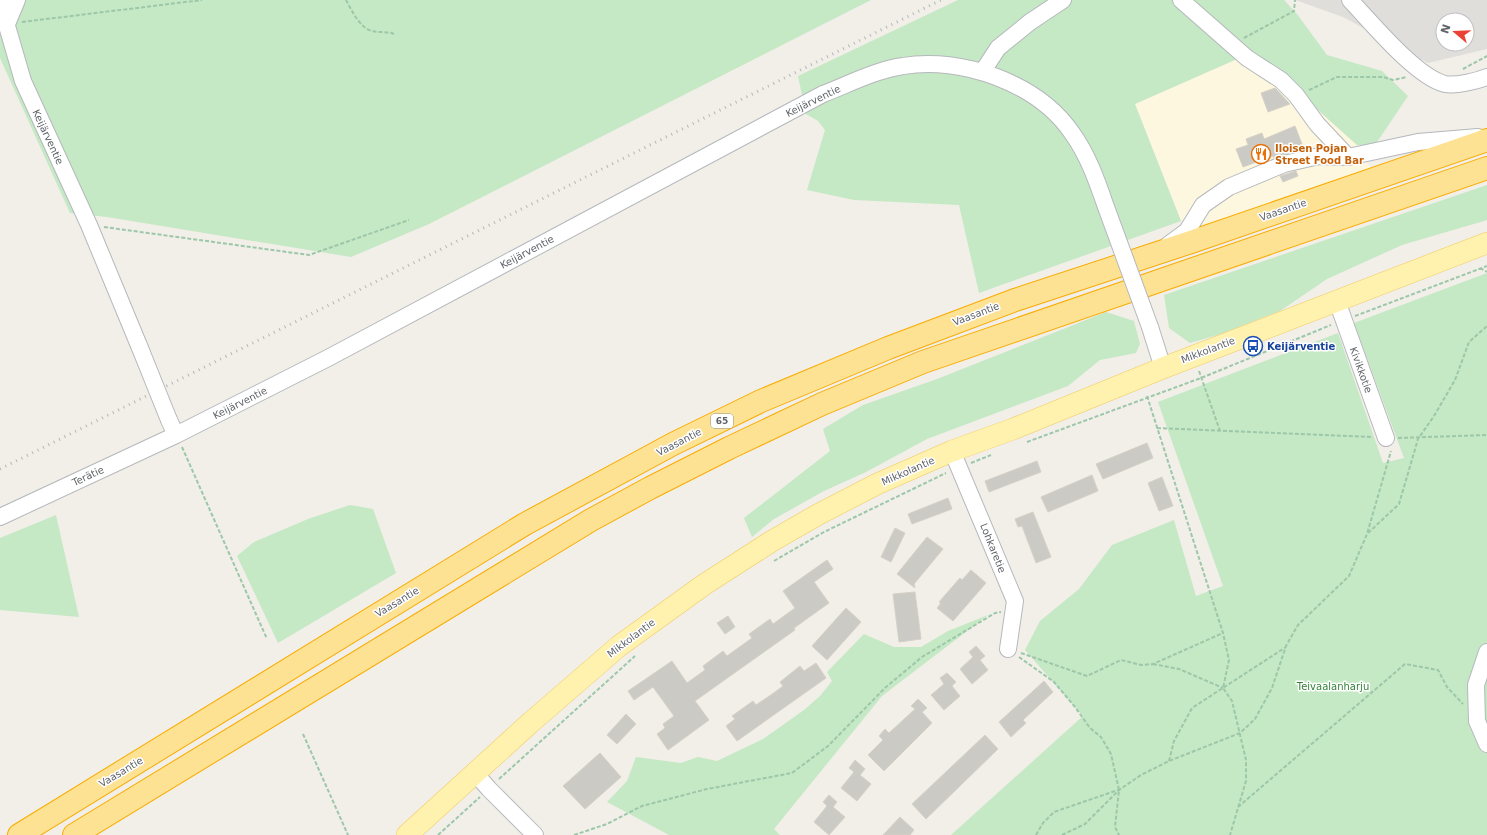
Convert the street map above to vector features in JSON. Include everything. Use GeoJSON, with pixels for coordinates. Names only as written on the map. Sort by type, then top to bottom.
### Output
{"type":"FeatureCollection","features":[{"type":"Feature","properties":{"kind":"highway","name":"Vaasantie"},"geometry":{"type":"LineString","coordinates":[[19,835],[525,524],[673,444],[761,401],[888,348],[1015,300],[1155,254],[1487,140]]}},
{"type":"Feature","properties":{"kind":"highway"},"geometry":{"type":"LineString","coordinates":[[74,835],[591,520],[665,480],[822,404],[923,362],[1487,168]]}},
{"type":"Feature","properties":{"kind":"main road","name":"Mikkolantie"},"geometry":{"type":"LineString","coordinates":[[407,835],[530,723],[619,646],[705,584],[772,541],[819,514],[877,484],[956,459],[1012,429],[1143,387],[1164,368],[1340,311],[1487,243]]}},
{"type":"Feature","properties":{"kind":"street"},"geometry":{"type":"LineString","coordinates":[[7,24],[17,0]]}},
{"type":"Feature","properties":{"kind":"street"},"geometry":{"type":"LineString","coordinates":[[983,71],[998,48],[1030,22],[1063,0]]}},
{"type":"Feature","properties":{"kind":"street"},"geometry":{"type":"LineString","coordinates":[[1181,0],[1247,58],[1282,80],[1296,95],[1317,124],[1348,157]]}},
{"type":"Feature","properties":{"kind":"street"},"geometry":{"type":"LineString","coordinates":[[1350,0],[1409,61],[1426,74],[1445,84],[1474,82],[1487,77]]}},
{"type":"Feature","properties":{"kind":"street","name":"Keijärventie"},"geometry":{"type":"LineString","coordinates":[[0,2],[22,81],[89,225],[176,435],[328,358],[823,94],[883,71],[902,66],[919,64],[953,65],[983,71],[1012,84],[1055,113],[1072,132],[1094,173],[1164,368]]}},
{"type":"Feature","properties":{"kind":"street"},"geometry":{"type":"LineString","coordinates":[[1155,254],[1187,230],[1202,205],[1229,187],[1284,164],[1319,156],[1348,157],[1418,142],[1487,137]]}},
{"type":"Feature","properties":{"kind":"street","name":"Kivikkotie"},"geometry":{"type":"LineString","coordinates":[[1340,311],[1386,438]]}},
{"type":"Feature","properties":{"kind":"street","name":"Terätie"},"geometry":{"type":"LineString","coordinates":[[0,517],[176,435]]}},
{"type":"Feature","properties":{"kind":"street","name":"Lohkaretie"},"geometry":{"type":"LineString","coordinates":[[956,459],[1015,601],[1008,649]]}},
{"type":"Feature","properties":{"kind":"street"},"geometry":{"type":"LineString","coordinates":[[1487,652],[1476,685],[1477,721],[1487,744]]}},
{"type":"Feature","properties":{"kind":"street"},"geometry":{"type":"LineString","coordinates":[[475,773],[535,835]]}},
{"type":"Feature","properties":{"kind":"path"},"geometry":{"type":"LineString","coordinates":[[7,24],[202,0]]}},
{"type":"Feature","properties":{"kind":"path"},"geometry":{"type":"LineString","coordinates":[[346,0],[360,23],[372,31],[387,31],[394,34]]}},
{"type":"Feature","properties":{"kind":"path"},"geometry":{"type":"LineString","coordinates":[[1232,44],[1294,11],[1295,0]]}},
{"type":"Feature","properties":{"kind":"path"},"geometry":{"type":"LineString","coordinates":[[1296,95],[1337,77],[1383,78],[1393,80],[1426,74]]}},
{"type":"Feature","properties":{"kind":"path"},"geometry":{"type":"LineString","coordinates":[[89,225],[309,255],[409,220]]}},
{"type":"Feature","properties":{"kind":"path"},"geometry":{"type":"LineString","coordinates":[[1026,442],[1143,387],[1201,378],[1340,311],[1487,266]]}},
{"type":"Feature","properties":{"kind":"path"},"geometry":{"type":"LineString","coordinates":[[1480,268],[1487,272]]}},
{"type":"Feature","properties":{"kind":"path"},"geometry":{"type":"LineString","coordinates":[[1367,534],[1399,504],[1418,438],[1434,416],[1454,380],[1469,342],[1487,326]]}},
{"type":"Feature","properties":{"kind":"path"},"geometry":{"type":"LineString","coordinates":[[1201,378],[1220,431]]}},
{"type":"Feature","properties":{"kind":"path"},"geometry":{"type":"LineString","coordinates":[[1143,387],[1223,633],[1229,660],[1223,688]]}},
{"type":"Feature","properties":{"kind":"path"},"geometry":{"type":"LineString","coordinates":[[1156,428],[1386,438],[1487,435]]}},
{"type":"Feature","properties":{"kind":"path"},"geometry":{"type":"LineString","coordinates":[[176,435],[267,639]]}},
{"type":"Feature","properties":{"kind":"path"},"geometry":{"type":"LineString","coordinates":[[1062,835],[1085,824],[1119,790],[1141,775],[1169,761],[1240,733],[1255,719],[1272,688],[1286,646],[1298,625],[1349,576],[1367,534],[1391,453],[1386,438]]}},
{"type":"Feature","properties":{"kind":"path"},"geometry":{"type":"LineString","coordinates":[[773,561],[956,459],[997,453]]}},
{"type":"Feature","properties":{"kind":"path"},"geometry":{"type":"LineString","coordinates":[[574,835],[607,824],[642,806],[707,789],[792,773],[828,746],[886,687],[922,657],[994,614],[1014,610]]}},
{"type":"Feature","properties":{"kind":"path"},"geometry":{"type":"LineString","coordinates":[[1153,664],[1223,633]]}},
{"type":"Feature","properties":{"kind":"path"},"geometry":{"type":"LineString","coordinates":[[1169,761],[1174,741],[1192,708],[1286,646]]}},
{"type":"Feature","properties":{"kind":"path"},"geometry":{"type":"LineString","coordinates":[[1008,649],[1087,676],[1121,660],[1141,665],[1153,664],[1179,669],[1223,688],[1232,701],[1246,760],[1246,780],[1230,835]]}},
{"type":"Feature","properties":{"kind":"path"},"geometry":{"type":"LineString","coordinates":[[1008,649],[1054,682],[1090,728],[1101,737],[1111,754],[1119,790],[1115,827],[1119,835]]}},
{"type":"Feature","properties":{"kind":"path"},"geometry":{"type":"LineString","coordinates":[[438,835],[637,654]]}},
{"type":"Feature","properties":{"kind":"path"},"geometry":{"type":"LineString","coordinates":[[1237,808],[1405,664],[1438,670],[1446,687],[1477,721]]}},
{"type":"Feature","properties":{"kind":"path"},"geometry":{"type":"LineString","coordinates":[[303,734],[348,835]]}},
{"type":"Feature","properties":{"kind":"path"},"geometry":{"type":"LineString","coordinates":[[1036,835],[1054,812],[1119,790]]}},
{"type":"Feature","properties":{"kind":"shaded area"},"geometry":{"type":"Polygon","coordinates":[[[1295,0],[1487,0],[1487,49],[1475,52],[1475,12],[1435,12],[1435,52],[1474,52],[1428,63],[1343,17],[1295,0]]]}},
{"type":"Feature","properties":{"kind":"shaded area"},"geometry":{"type":"Polygon","coordinates":[[[1253,52],[1357,145],[1372,171],[1206,229],[1181,221],[1135,104],[1253,52]]]}},
{"type":"Feature","properties":{"kind":"green space"},"geometry":{"type":"Polygon","coordinates":[[[0,0],[871,0],[429,224],[351,257],[107,217],[70,213],[0,58],[0,0]]]}},
{"type":"Feature","properties":{"kind":"green space"},"geometry":{"type":"Polygon","coordinates":[[[958,0],[1284,0],[1297,14],[1327,55],[1382,71],[1408,96],[1375,145],[1357,145],[1253,52],[1135,104],[1181,221],[979,293],[959,205],[854,200],[807,190],[825,130],[818,121],[806,114],[798,76],[958,0]]]}},
{"type":"Feature","properties":{"kind":"green space"},"geometry":{"type":"Polygon","coordinates":[[[1487,185],[1487,220],[1402,245],[1327,279],[1280,311],[1221,334],[1190,343],[1169,328],[1164,295],[1487,185]]]}},
{"type":"Feature","properties":{"kind":"green space","name":"Teivaalanharju"},"geometry":{"type":"Polygon","coordinates":[[[1487,273],[1487,835],[951,835],[1083,716],[1025,650],[1040,621],[1079,589],[1112,545],[1174,520],[1196,596],[1223,586],[1158,402],[1338,333],[1383,463],[1404,458],[1354,323],[1487,273]]]}},
{"type":"Feature","properties":{"kind":"green space"},"geometry":{"type":"Polygon","coordinates":[[[1106,312],[1134,321],[1140,344],[1136,353],[1100,360],[1068,386],[927,439],[866,472],[824,491],[774,519],[752,537],[744,518],[830,451],[823,429],[863,405],[937,379],[1106,312]]]}},
{"type":"Feature","properties":{"kind":"green space"},"geometry":{"type":"Polygon","coordinates":[[[350,505],[373,509],[396,573],[278,643],[237,556],[254,542],[308,519],[350,505]]]}},
{"type":"Feature","properties":{"kind":"green space"},"geometry":{"type":"Polygon","coordinates":[[[56,515],[79,617],[0,610],[0,538],[56,515]]]}},
{"type":"Feature","properties":{"kind":"green space"},"geometry":{"type":"Polygon","coordinates":[[[988,615],[882,696],[774,829],[780,835],[669,835],[607,802],[627,781],[636,757],[681,763],[698,757],[717,761],[763,739],[804,710],[820,696],[832,681],[827,672],[864,634],[894,647],[921,647],[948,631],[988,615]]]}},
{"type":"Feature","properties":{"kind":"building"},"geometry":{"type":"Polygon","coordinates":[[[1275,88],[1290,104],[1268,112],[1261,93],[1275,88]]]}},
{"type":"Feature","properties":{"kind":"building"},"geometry":{"type":"Polygon","coordinates":[[[1295,126],[1302,144],[1288,150],[1289,153],[1274,158],[1273,156],[1243,167],[1236,149],[1248,145],[1246,139],[1262,133],[1264,139],[1295,126]]]}},
{"type":"Feature","properties":{"kind":"building"},"geometry":{"type":"Polygon","coordinates":[[[1296,171],[1298,176],[1283,182],[1280,176],[1296,171]]]}},
{"type":"Feature","properties":{"kind":"building"},"geometry":{"type":"Polygon","coordinates":[[[1147,443],[1153,458],[1103,479],[1096,464],[1147,443]]]}},
{"type":"Feature","properties":{"kind":"building"},"geometry":{"type":"Polygon","coordinates":[[[1037,461],[1041,472],[989,492],[985,481],[1037,461]]]}},
{"type":"Feature","properties":{"kind":"building"},"geometry":{"type":"Polygon","coordinates":[[[1092,475],[1098,491],[1048,512],[1041,497],[1092,475]]]}},
{"type":"Feature","properties":{"kind":"building"},"geometry":{"type":"Polygon","coordinates":[[[1162,477],[1173,506],[1159,511],[1148,483],[1162,477]]]}},
{"type":"Feature","properties":{"kind":"building"},"geometry":{"type":"Polygon","coordinates":[[[948,498],[952,509],[912,524],[908,514],[948,498]]]}},
{"type":"Feature","properties":{"kind":"building"},"geometry":{"type":"Polygon","coordinates":[[[1033,512],[1051,557],[1036,563],[1022,526],[1018,527],[1015,519],[1033,512]]]}},
{"type":"Feature","properties":{"kind":"building"},"geometry":{"type":"Polygon","coordinates":[[[895,528],[905,533],[891,562],[881,557],[895,528]]]}},
{"type":"Feature","properties":{"kind":"building"},"geometry":{"type":"Polygon","coordinates":[[[927,537],[943,549],[914,584],[915,588],[897,574],[927,537]]]}},
{"type":"Feature","properties":{"kind":"building"},"geometry":{"type":"Polygon","coordinates":[[[827,560],[833,569],[814,582],[829,603],[794,628],[795,630],[695,701],[709,720],[668,750],[657,734],[665,728],[663,724],[674,716],[653,687],[634,700],[628,691],[672,661],[687,683],[705,670],[703,666],[723,651],[727,656],[752,638],[749,634],[770,619],[773,624],[795,608],[783,591],[827,560]]]}},
{"type":"Feature","properties":{"kind":"building"},"geometry":{"type":"Polygon","coordinates":[[[971,570],[986,583],[953,621],[937,608],[941,603],[939,602],[960,578],[962,580],[971,570]]]}},
{"type":"Feature","properties":{"kind":"building"},"geometry":{"type":"Polygon","coordinates":[[[915,592],[921,639],[899,642],[893,594],[915,592]]]}},
{"type":"Feature","properties":{"kind":"building"},"geometry":{"type":"Polygon","coordinates":[[[846,608],[861,622],[827,660],[812,646],[846,608]]]}},
{"type":"Feature","properties":{"kind":"building"},"geometry":{"type":"Polygon","coordinates":[[[728,616],[735,627],[725,634],[717,623],[728,616]]]}},
{"type":"Feature","properties":{"kind":"building"},"geometry":{"type":"Polygon","coordinates":[[[976,646],[985,656],[980,660],[988,670],[972,684],[960,669],[973,657],[969,652],[976,646]]]}},
{"type":"Feature","properties":{"kind":"building"},"geometry":{"type":"Polygon","coordinates":[[[816,663],[826,678],[737,741],[726,726],[735,719],[732,716],[753,701],[756,705],[775,692],[783,686],[780,682],[800,666],[804,671],[816,663]]]}},
{"type":"Feature","properties":{"kind":"building"},"geometry":{"type":"Polygon","coordinates":[[[947,673],[956,682],[952,686],[960,696],[944,710],[931,695],[944,684],[940,678],[947,673]]]}},
{"type":"Feature","properties":{"kind":"building"},"geometry":{"type":"Polygon","coordinates":[[[1044,681],[1053,692],[1023,720],[1026,723],[1011,737],[999,722],[1044,681]]]}},
{"type":"Feature","properties":{"kind":"building"},"geometry":{"type":"Polygon","coordinates":[[[918,699],[927,708],[922,712],[932,723],[884,771],[868,755],[883,740],[879,736],[885,729],[889,733],[915,709],[911,706],[918,699]]]}},
{"type":"Feature","properties":{"kind":"building"},"geometry":{"type":"Polygon","coordinates":[[[626,714],[636,724],[617,744],[607,735],[626,714]]]}},
{"type":"Feature","properties":{"kind":"building"},"geometry":{"type":"Polygon","coordinates":[[[985,735],[998,749],[926,819],[912,804],[985,735]]]}},
{"type":"Feature","properties":{"kind":"building"},"geometry":{"type":"Polygon","coordinates":[[[600,753],[621,777],[585,809],[563,786],[600,753]]]}},
{"type":"Feature","properties":{"kind":"building"},"geometry":{"type":"Polygon","coordinates":[[[855,760],[865,769],[860,775],[871,784],[857,801],[841,788],[854,772],[849,768],[855,760]]]}},
{"type":"Feature","properties":{"kind":"building"},"geometry":{"type":"Polygon","coordinates":[[[829,795],[837,802],[833,807],[845,817],[829,835],[814,822],[827,806],[823,802],[829,795]]]}},
{"type":"Feature","properties":{"kind":"building"},"geometry":{"type":"Polygon","coordinates":[[[900,817],[914,830],[910,835],[883,835],[900,817]]]}},
{"type":"Feature","properties":{"kind":"railway"},"geometry":{"type":"LineString","coordinates":[[0,469],[941,0]]}},
{"type":"Feature","properties":{"kind":"place","name":"Iloisen Pojan Street Food Bar"},"geometry":{"type":"Point","coordinates":[1261,154]}},
{"type":"Feature","properties":{"kind":"place","name":"Keijärventie"},"geometry":{"type":"Point","coordinates":[1253,346]}}]}
